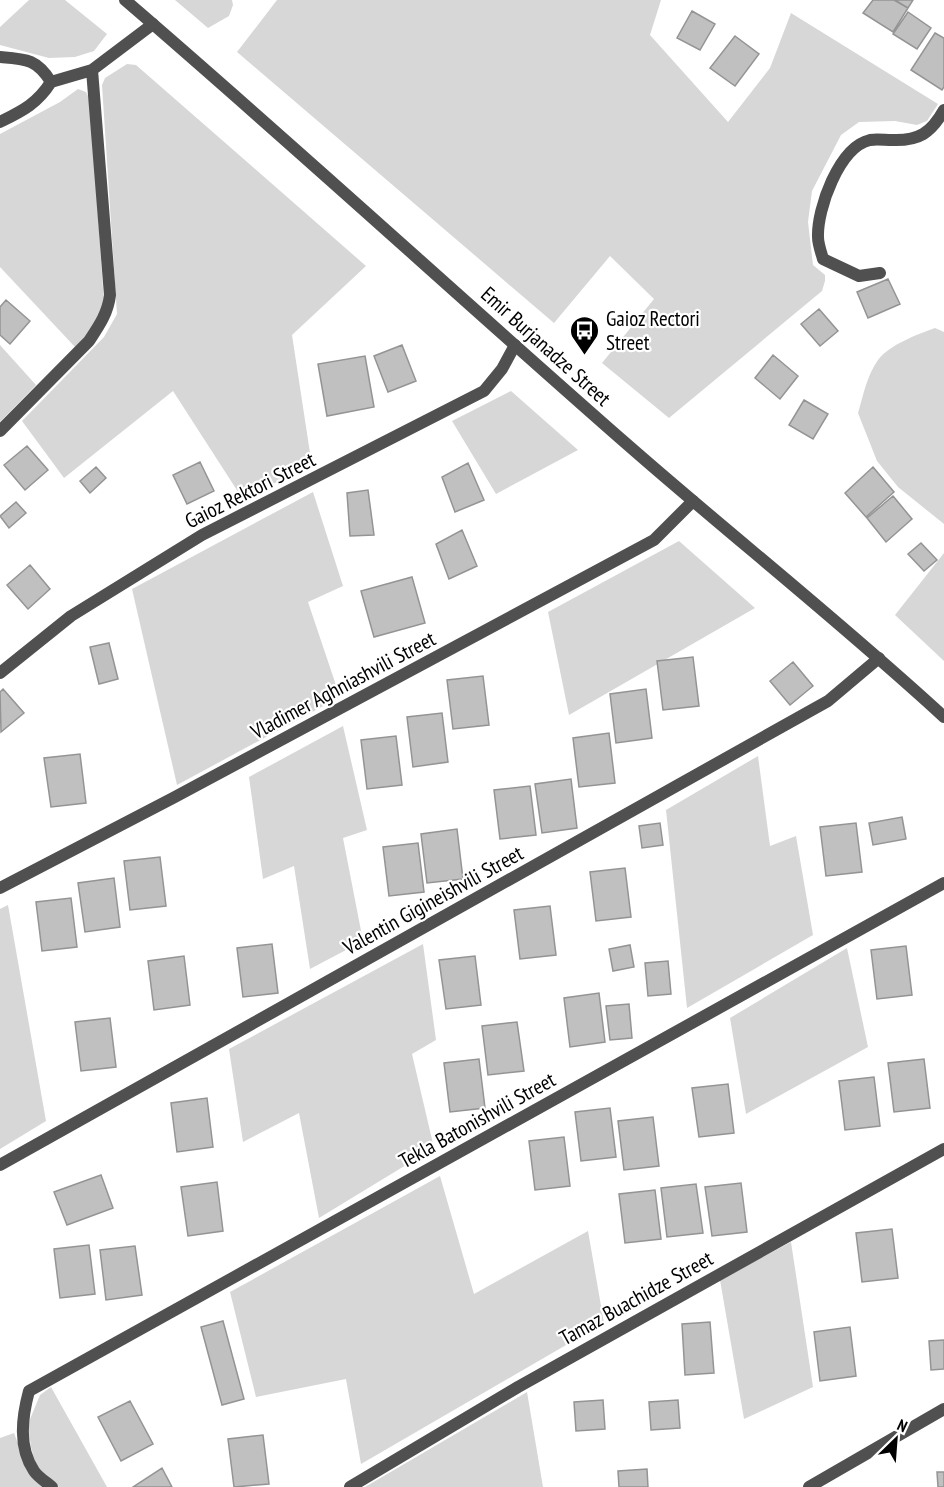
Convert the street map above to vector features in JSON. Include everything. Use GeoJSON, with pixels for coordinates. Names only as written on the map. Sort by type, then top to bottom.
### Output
{"type":"FeatureCollection","features":[{"type":"Feature","properties":{"kind":"street","name":"Emir Burjanadze Street"},"geometry":{"type":"LineString","coordinates":[[125,0],[693,501],[879,658],[944,717]]}},
{"type":"Feature","properties":{"kind":"street"},"geometry":{"type":"LineString","coordinates":[[0,122],[42,96],[51,82],[92,70],[153,24]]}},
{"type":"Feature","properties":{"kind":"street"},"geometry":{"type":"LineString","coordinates":[[0,57],[22,58],[42,67],[51,82]]}},
{"type":"Feature","properties":{"kind":"street"},"geometry":{"type":"LineString","coordinates":[[0,431],[89,341],[108,309],[110,296],[92,70]]}},
{"type":"Feature","properties":{"kind":"street"},"geometry":{"type":"LineString","coordinates":[[880,273],[860,276],[823,259],[818,236],[825,194],[846,157],[860,144],[871,140],[911,140],[923,135],[937,123],[944,110]]}},
{"type":"Feature","properties":{"kind":"street","name":"Gaioz Rektori Street"},"geometry":{"type":"LineString","coordinates":[[0,673],[71,616],[202,536],[484,391],[502,369],[515,345]]}},
{"type":"Feature","properties":{"kind":"street","name":"Vladimer Aghniashvili Street"},"geometry":{"type":"LineString","coordinates":[[0,888],[174,798],[654,540],[693,501]]}},
{"type":"Feature","properties":{"kind":"street","name":"Valentin Gigineishvili Street"},"geometry":{"type":"LineString","coordinates":[[0,1165],[828,701],[879,658]]}},
{"type":"Feature","properties":{"kind":"street","name":"Tekla Batonishvili Street"},"geometry":{"type":"LineString","coordinates":[[52,1487],[34,1471],[25,1451],[22,1430],[29,1391],[944,883]]}},
{"type":"Feature","properties":{"kind":"street","name":"Tamaz Buachidze Street"},"geometry":{"type":"LineString","coordinates":[[350,1487],[528,1381],[944,1149]]}},
{"type":"Feature","properties":{"kind":"street"},"geometry":{"type":"LineString","coordinates":[[809,1487],[944,1410]]}},
{"type":"Feature","properties":{"kind":"shaded area"},"geometry":{"type":"Polygon","coordinates":[[[29,0],[65,0],[107,34],[94,51],[75,57],[49,58],[0,45],[0,27],[29,0]]]}},
{"type":"Feature","properties":{"kind":"shaded area"},"geometry":{"type":"Polygon","coordinates":[[[175,0],[232,0],[233,5],[229,16],[208,28],[175,0]]]}},
{"type":"Feature","properties":{"kind":"shaded area"},"geometry":{"type":"Polygon","coordinates":[[[277,0],[661,0],[650,35],[728,122],[770,68],[791,13],[938,104],[927,121],[917,125],[895,121],[859,122],[841,135],[812,191],[808,222],[813,265],[825,275],[822,291],[669,418],[602,363],[654,299],[610,256],[554,323],[237,52],[277,0]]]}},
{"type":"Feature","properties":{"kind":"shaded area"},"geometry":{"type":"Polygon","coordinates":[[[127,64],[136,65],[366,266],[292,335],[312,466],[242,498],[173,391],[64,478],[22,421],[104,337],[117,314],[102,85],[105,78],[127,64]]]}},
{"type":"Feature","properties":{"kind":"shaded area"},"geometry":{"type":"Polygon","coordinates":[[[78,89],[86,92],[90,100],[104,303],[91,330],[75,347],[0,267],[0,134],[60,102],[78,89]]]}},
{"type":"Feature","properties":{"kind":"shaded area"},"geometry":{"type":"Polygon","coordinates":[[[935,328],[944,332],[944,524],[898,487],[877,461],[858,413],[871,372],[878,360],[904,341],[935,328]]]}},
{"type":"Feature","properties":{"kind":"shaded area"},"geometry":{"type":"Polygon","coordinates":[[[0,345],[36,385],[0,422],[0,345]]]}},
{"type":"Feature","properties":{"kind":"shaded area"},"geometry":{"type":"Polygon","coordinates":[[[511,391],[578,450],[496,494],[452,421],[511,391]]]}},
{"type":"Feature","properties":{"kind":"shaded area"},"geometry":{"type":"Polygon","coordinates":[[[313,492],[343,586],[308,602],[340,697],[177,785],[132,589],[313,492]]]}},
{"type":"Feature","properties":{"kind":"shaded area"},"geometry":{"type":"Polygon","coordinates":[[[679,541],[755,608],[569,715],[548,612],[679,541]]]}},
{"type":"Feature","properties":{"kind":"shaded area"},"geometry":{"type":"Polygon","coordinates":[[[944,553],[944,661],[895,615],[944,553]]]}},
{"type":"Feature","properties":{"kind":"shaded area"},"geometry":{"type":"Polygon","coordinates":[[[343,726],[367,830],[343,838],[363,941],[310,969],[294,866],[263,879],[249,777],[343,726]]]}},
{"type":"Feature","properties":{"kind":"shaded area"},"geometry":{"type":"Polygon","coordinates":[[[758,756],[770,846],[796,836],[813,935],[687,1008],[666,810],[758,756]]]}},
{"type":"Feature","properties":{"kind":"shaded area"},"geometry":{"type":"Polygon","coordinates":[[[8,905],[46,1121],[0,1149],[0,909],[8,905]]]}},
{"type":"Feature","properties":{"kind":"shaded area"},"geometry":{"type":"Polygon","coordinates":[[[423,944],[436,1040],[412,1054],[434,1148],[319,1218],[299,1113],[243,1142],[229,1049],[423,944]]]}},
{"type":"Feature","properties":{"kind":"shaded area"},"geometry":{"type":"Polygon","coordinates":[[[847,948],[868,1047],[746,1114],[730,1018],[847,948]]]}},
{"type":"Feature","properties":{"kind":"shaded area"},"geometry":{"type":"Polygon","coordinates":[[[440,1176],[474,1294],[588,1231],[604,1323],[361,1464],[346,1379],[256,1397],[230,1292],[440,1176]]]}},
{"type":"Feature","properties":{"kind":"shaded area"},"geometry":{"type":"Polygon","coordinates":[[[791,1242],[813,1387],[744,1419],[720,1280],[791,1242]]]}},
{"type":"Feature","properties":{"kind":"shaded area"},"geometry":{"type":"Polygon","coordinates":[[[51,1387],[107,1487],[59,1487],[36,1466],[28,1424],[40,1395],[51,1387]]]}},
{"type":"Feature","properties":{"kind":"shaded area"},"geometry":{"type":"Polygon","coordinates":[[[527,1392],[543,1487],[365,1487],[527,1392]]]}},
{"type":"Feature","properties":{"kind":"shaded area"},"geometry":{"type":"Polygon","coordinates":[[[14,1433],[29,1473],[42,1487],[0,1487],[0,1438],[14,1433]]]}},
{"type":"Feature","properties":{"kind":"building"},"geometry":{"type":"Polygon","coordinates":[[[873,0],[894,0],[908,8],[893,32],[863,13],[873,0]]]}},
{"type":"Feature","properties":{"kind":"building"},"geometry":{"type":"Polygon","coordinates":[[[895,0],[913,0],[908,8],[895,0]]]}},
{"type":"Feature","properties":{"kind":"building"},"geometry":{"type":"Polygon","coordinates":[[[692,11],[715,24],[700,50],[677,38],[692,11]]]}},
{"type":"Feature","properties":{"kind":"building"},"geometry":{"type":"Polygon","coordinates":[[[908,12],[931,28],[917,49],[893,34],[908,12]]]}},
{"type":"Feature","properties":{"kind":"building"},"geometry":{"type":"Polygon","coordinates":[[[935,33],[944,38],[944,87],[942,90],[911,70],[935,33]]]}},
{"type":"Feature","properties":{"kind":"building"},"geometry":{"type":"Polygon","coordinates":[[[735,36],[759,54],[735,86],[710,68],[735,36]]]}},
{"type":"Feature","properties":{"kind":"building"},"geometry":{"type":"Polygon","coordinates":[[[888,279],[900,304],[868,318],[857,292],[888,279]]]}},
{"type":"Feature","properties":{"kind":"building"},"geometry":{"type":"Polygon","coordinates":[[[6,300],[30,321],[10,344],[0,335],[0,307],[6,300]]]}},
{"type":"Feature","properties":{"kind":"building"},"geometry":{"type":"Polygon","coordinates":[[[819,309],[838,331],[820,346],[801,324],[819,309]]]}},
{"type":"Feature","properties":{"kind":"building"},"geometry":{"type":"Polygon","coordinates":[[[402,345],[416,381],[388,392],[374,356],[402,345]]]}},
{"type":"Feature","properties":{"kind":"building"},"geometry":{"type":"Polygon","coordinates":[[[773,355],[798,376],[780,399],[755,378],[773,355]]]}},
{"type":"Feature","properties":{"kind":"building"},"geometry":{"type":"Polygon","coordinates":[[[365,356],[374,407],[327,416],[318,364],[365,356]]]}},
{"type":"Feature","properties":{"kind":"building"},"geometry":{"type":"Polygon","coordinates":[[[804,400],[828,414],[813,439],[789,425],[804,400]]]}},
{"type":"Feature","properties":{"kind":"building"},"geometry":{"type":"Polygon","coordinates":[[[27,446],[48,470],[25,490],[4,465],[27,446]]]}},
{"type":"Feature","properties":{"kind":"building"},"geometry":{"type":"Polygon","coordinates":[[[200,462],[214,491],[187,504],[173,475],[200,462]]]}},
{"type":"Feature","properties":{"kind":"building"},"geometry":{"type":"Polygon","coordinates":[[[468,463],[484,500],[455,512],[442,477],[468,463]]]}},
{"type":"Feature","properties":{"kind":"building"},"geometry":{"type":"Polygon","coordinates":[[[96,467],[106,478],[90,493],[80,481],[96,467]]]}},
{"type":"Feature","properties":{"kind":"building"},"geometry":{"type":"Polygon","coordinates":[[[873,467],[894,492],[866,517],[845,493],[873,467]]]}},
{"type":"Feature","properties":{"kind":"building"},"geometry":{"type":"Polygon","coordinates":[[[368,490],[374,535],[350,536],[347,493],[368,490]]]}},
{"type":"Feature","properties":{"kind":"building"},"geometry":{"type":"Polygon","coordinates":[[[893,496],[912,519],[886,542],[867,518],[893,496]]]}},
{"type":"Feature","properties":{"kind":"building"},"geometry":{"type":"Polygon","coordinates":[[[16,502],[26,513],[9,528],[0,516],[16,502]]]}},
{"type":"Feature","properties":{"kind":"building"},"geometry":{"type":"Polygon","coordinates":[[[462,530],[477,566],[449,579],[436,544],[462,530]]]}},
{"type":"Feature","properties":{"kind":"building"},"geometry":{"type":"Polygon","coordinates":[[[921,543],[937,560],[924,571],[908,554],[921,543]]]}},
{"type":"Feature","properties":{"kind":"building"},"geometry":{"type":"Polygon","coordinates":[[[30,565],[50,589],[28,609],[7,585],[30,565]]]}},
{"type":"Feature","properties":{"kind":"building"},"geometry":{"type":"Polygon","coordinates":[[[412,577],[425,623],[374,637],[361,591],[412,577]]]}},
{"type":"Feature","properties":{"kind":"building"},"geometry":{"type":"Polygon","coordinates":[[[109,643],[118,679],[99,684],[90,647],[109,643]]]}},
{"type":"Feature","properties":{"kind":"building"},"geometry":{"type":"Polygon","coordinates":[[[693,657],[699,706],[663,710],[657,661],[693,657]]]}},
{"type":"Feature","properties":{"kind":"building"},"geometry":{"type":"Polygon","coordinates":[[[793,662],[813,686],[790,705],[770,681],[793,662]]]}},
{"type":"Feature","properties":{"kind":"building"},"geometry":{"type":"Polygon","coordinates":[[[483,676],[489,725],[453,729],[447,680],[483,676]]]}},
{"type":"Feature","properties":{"kind":"building"},"geometry":{"type":"Polygon","coordinates":[[[3,689],[24,713],[1,732],[0,692],[3,689]]]}},
{"type":"Feature","properties":{"kind":"building"},"geometry":{"type":"Polygon","coordinates":[[[646,689],[652,738],[616,743],[610,694],[646,689]]]}},
{"type":"Feature","properties":{"kind":"building"},"geometry":{"type":"Polygon","coordinates":[[[442,713],[448,762],[413,767],[407,717],[442,713]]]}},
{"type":"Feature","properties":{"kind":"building"},"geometry":{"type":"Polygon","coordinates":[[[609,733],[615,783],[579,787],[573,738],[609,733]]]}},
{"type":"Feature","properties":{"kind":"building"},"geometry":{"type":"Polygon","coordinates":[[[396,736],[402,785],[367,789],[361,740],[396,736]]]}},
{"type":"Feature","properties":{"kind":"building"},"geometry":{"type":"Polygon","coordinates":[[[80,754],[86,803],[51,807],[44,758],[80,754]]]}},
{"type":"Feature","properties":{"kind":"building"},"geometry":{"type":"Polygon","coordinates":[[[571,779],[577,828],[542,833],[535,784],[571,779]]]}},
{"type":"Feature","properties":{"kind":"building"},"geometry":{"type":"Polygon","coordinates":[[[530,786],[536,835],[500,839],[494,790],[530,786]]]}},
{"type":"Feature","properties":{"kind":"building"},"geometry":{"type":"Polygon","coordinates":[[[902,817],[906,839],[873,845],[869,823],[902,817]]]}},
{"type":"Feature","properties":{"kind":"building"},"geometry":{"type":"Polygon","coordinates":[[[660,823],[663,845],[642,848],[639,826],[660,823]]]}},
{"type":"Feature","properties":{"kind":"building"},"geometry":{"type":"Polygon","coordinates":[[[856,823],[862,872],[826,876],[820,827],[856,823]]]}},
{"type":"Feature","properties":{"kind":"building"},"geometry":{"type":"Polygon","coordinates":[[[457,829],[463,879],[427,883],[421,834],[457,829]]]}},
{"type":"Feature","properties":{"kind":"building"},"geometry":{"type":"Polygon","coordinates":[[[418,843],[424,892],[389,896],[383,847],[418,843]]]}},
{"type":"Feature","properties":{"kind":"building"},"geometry":{"type":"Polygon","coordinates":[[[160,857],[166,906],[130,910],[124,861],[160,857]]]}},
{"type":"Feature","properties":{"kind":"building"},"geometry":{"type":"Polygon","coordinates":[[[625,868],[631,917],[596,921],[590,872],[625,868]]]}},
{"type":"Feature","properties":{"kind":"building"},"geometry":{"type":"Polygon","coordinates":[[[114,878],[120,927],[85,932],[78,883],[114,878]]]}},
{"type":"Feature","properties":{"kind":"building"},"geometry":{"type":"Polygon","coordinates":[[[71,898],[77,947],[42,951],[36,902],[71,898]]]}},
{"type":"Feature","properties":{"kind":"building"},"geometry":{"type":"Polygon","coordinates":[[[550,906],[556,955],[520,959],[514,910],[550,906]]]}},
{"type":"Feature","properties":{"kind":"building"},"geometry":{"type":"Polygon","coordinates":[[[272,944],[278,993],[243,997],[237,948],[272,944]]]}},
{"type":"Feature","properties":{"kind":"building"},"geometry":{"type":"Polygon","coordinates":[[[630,945],[634,967],[613,971],[609,949],[630,945]]]}},
{"type":"Feature","properties":{"kind":"building"},"geometry":{"type":"Polygon","coordinates":[[[906,946],[912,995],[877,999],[871,950],[906,946]]]}},
{"type":"Feature","properties":{"kind":"building"},"geometry":{"type":"Polygon","coordinates":[[[184,956],[190,1005],[154,1010],[148,961],[184,956]]]}},
{"type":"Feature","properties":{"kind":"building"},"geometry":{"type":"Polygon","coordinates":[[[475,956],[481,1005],[446,1009],[439,960],[475,956]]]}},
{"type":"Feature","properties":{"kind":"building"},"geometry":{"type":"Polygon","coordinates":[[[668,961],[671,994],[648,996],[645,963],[668,961]]]}},
{"type":"Feature","properties":{"kind":"building"},"geometry":{"type":"Polygon","coordinates":[[[599,993],[605,1042],[570,1047],[564,998],[599,993]]]}},
{"type":"Feature","properties":{"kind":"building"},"geometry":{"type":"Polygon","coordinates":[[[629,1004],[632,1038],[610,1040],[606,1006],[629,1004]]]}},
{"type":"Feature","properties":{"kind":"building"},"geometry":{"type":"Polygon","coordinates":[[[110,1018],[116,1067],[81,1071],[75,1022],[110,1018]]]}},
{"type":"Feature","properties":{"kind":"building"},"geometry":{"type":"Polygon","coordinates":[[[517,1022],[524,1071],[488,1075],[482,1026],[517,1022]]]}},
{"type":"Feature","properties":{"kind":"building"},"geometry":{"type":"Polygon","coordinates":[[[479,1059],[485,1108],[450,1112],[444,1063],[479,1059]]]}},
{"type":"Feature","properties":{"kind":"building"},"geometry":{"type":"Polygon","coordinates":[[[924,1059],[930,1108],[894,1112],[888,1063],[924,1059]]]}},
{"type":"Feature","properties":{"kind":"building"},"geometry":{"type":"Polygon","coordinates":[[[874,1077],[880,1126],[845,1130],[839,1081],[874,1077]]]}},
{"type":"Feature","properties":{"kind":"building"},"geometry":{"type":"Polygon","coordinates":[[[728,1084],[734,1133],[699,1137],[692,1088],[728,1084]]]}},
{"type":"Feature","properties":{"kind":"building"},"geometry":{"type":"Polygon","coordinates":[[[207,1098],[213,1147],[177,1152],[171,1103],[207,1098]]]}},
{"type":"Feature","properties":{"kind":"building"},"geometry":{"type":"Polygon","coordinates":[[[610,1108],[616,1157],[581,1161],[575,1112],[610,1108]]]}},
{"type":"Feature","properties":{"kind":"building"},"geometry":{"type":"Polygon","coordinates":[[[653,1117],[659,1166],[624,1170],[618,1121],[653,1117]]]}},
{"type":"Feature","properties":{"kind":"building"},"geometry":{"type":"Polygon","coordinates":[[[564,1137],[570,1186],[535,1190],[529,1141],[564,1137]]]}},
{"type":"Feature","properties":{"kind":"building"},"geometry":{"type":"Polygon","coordinates":[[[101,1175],[113,1208],[67,1225],[54,1192],[101,1175]]]}},
{"type":"Feature","properties":{"kind":"building"},"geometry":{"type":"Polygon","coordinates":[[[217,1182],[223,1231],[188,1236],[181,1187],[217,1182]]]}},
{"type":"Feature","properties":{"kind":"building"},"geometry":{"type":"Polygon","coordinates":[[[741,1183],[747,1232],[712,1236],[705,1187],[741,1183]]]}},
{"type":"Feature","properties":{"kind":"building"},"geometry":{"type":"Polygon","coordinates":[[[696,1184],[703,1233],[667,1237],[661,1188],[696,1184]]]}},
{"type":"Feature","properties":{"kind":"building"},"geometry":{"type":"Polygon","coordinates":[[[655,1190],[661,1239],[625,1243],[619,1194],[655,1190]]]}},
{"type":"Feature","properties":{"kind":"building"},"geometry":{"type":"Polygon","coordinates":[[[892,1229],[898,1278],[862,1282],[856,1233],[892,1229]]]}},
{"type":"Feature","properties":{"kind":"building"},"geometry":{"type":"Polygon","coordinates":[[[89,1245],[95,1294],[60,1298],[54,1249],[89,1245]]]}},
{"type":"Feature","properties":{"kind":"building"},"geometry":{"type":"Polygon","coordinates":[[[135,1246],[142,1295],[106,1300],[100,1250],[135,1246]]]}},
{"type":"Feature","properties":{"kind":"building"},"geometry":{"type":"Polygon","coordinates":[[[223,1321],[244,1399],[222,1405],[201,1327],[223,1321]]]}},
{"type":"Feature","properties":{"kind":"building"},"geometry":{"type":"Polygon","coordinates":[[[710,1322],[714,1373],[685,1375],[682,1324],[710,1322]]]}},
{"type":"Feature","properties":{"kind":"building"},"geometry":{"type":"Polygon","coordinates":[[[850,1327],[856,1376],[820,1381],[814,1332],[850,1327]]]}},
{"type":"Feature","properties":{"kind":"building"},"geometry":{"type":"Polygon","coordinates":[[[944,1340],[944,1369],[931,1370],[929,1341],[944,1340]]]}},
{"type":"Feature","properties":{"kind":"building"},"geometry":{"type":"Polygon","coordinates":[[[603,1400],[605,1429],[576,1431],[574,1402],[603,1400]]]}},
{"type":"Feature","properties":{"kind":"building"},"geometry":{"type":"Polygon","coordinates":[[[678,1400],[680,1428],[651,1430],[649,1402],[678,1400]]]}},
{"type":"Feature","properties":{"kind":"building"},"geometry":{"type":"Polygon","coordinates":[[[130,1401],[153,1444],[121,1461],[98,1417],[130,1401]]]}},
{"type":"Feature","properties":{"kind":"building"},"geometry":{"type":"Polygon","coordinates":[[[263,1435],[269,1484],[234,1487],[228,1439],[263,1435]]]}},
{"type":"Feature","properties":{"kind":"building"},"geometry":{"type":"Polygon","coordinates":[[[162,1468],[172,1487],[133,1487],[162,1468]]]}},
{"type":"Feature","properties":{"kind":"building"},"geometry":{"type":"Polygon","coordinates":[[[647,1469],[648,1487],[619,1487],[618,1471],[647,1469]]]}},
{"type":"Feature","properties":{"kind":"building"},"geometry":{"type":"Polygon","coordinates":[[[937,1472],[944,1472],[944,1487],[938,1487],[937,1472]]]}},
{"type":"Feature","properties":{"kind":"place","name":"Gaioz Rectori Street"},"geometry":{"type":"Point","coordinates":[585,356]}}]}
